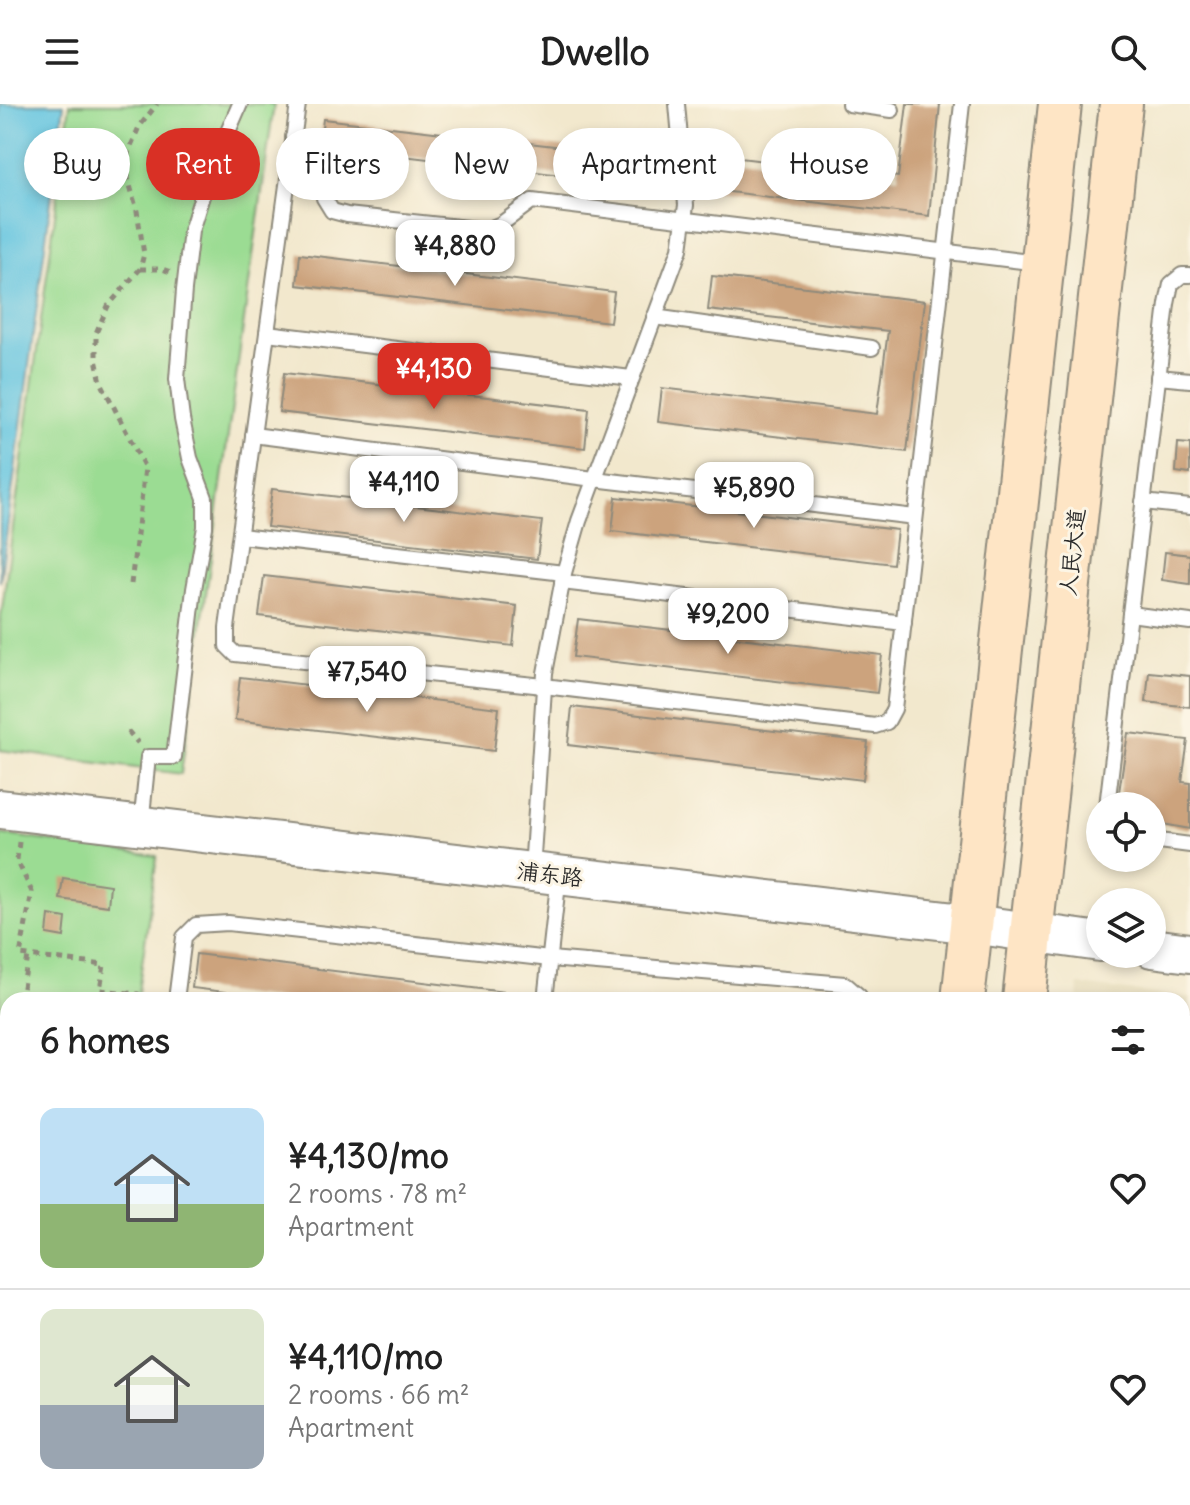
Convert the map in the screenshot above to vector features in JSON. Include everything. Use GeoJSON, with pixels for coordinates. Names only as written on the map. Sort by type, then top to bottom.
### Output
{"type":"FeatureCollection","features":[{"type":"Feature","properties":{"kind":"main road"},"geometry":{"type":"LineString","coordinates":[[964,992],[1060,104]]}},
{"type":"Feature","properties":{"kind":"main road","name":"人民大道"},"geometry":{"type":"LineString","coordinates":[[1025,992],[1121,104]]}},
{"type":"Feature","properties":{"kind":"street","name":"浦东路"},"geometry":{"type":"LineString","coordinates":[[11,810],[1086,940]]}},
{"type":"Feature","properties":{"kind":"street"},"geometry":{"type":"LineString","coordinates":[[1166,950],[1190,953]]}},
{"type":"Feature","properties":{"kind":"lane"},"geometry":{"type":"LineString","coordinates":[[141,826],[148,757],[174,757],[194,589],[205,527],[205,498],[190,458],[177,379],[191,231],[207,180],[240,104]]}},
{"type":"Feature","properties":{"kind":"lane"},"geometry":{"type":"LineString","coordinates":[[294,128],[298,104]]}},
{"type":"Feature","properties":{"kind":"lane"},"geometry":{"type":"LineString","coordinates":[[546,992],[550,959],[544,686],[563,577],[579,521],[680,249],[686,205],[677,104]]}},
{"type":"Feature","properties":{"kind":"lane"},"geometry":{"type":"LineString","coordinates":[[849,104],[892,110]]}},
{"type":"Feature","properties":{"kind":"lane"},"geometry":{"type":"LineString","coordinates":[[285,200],[227,637],[227,646],[235,654],[544,686],[875,726],[887,722],[894,709],[962,104]]}},
{"type":"Feature","properties":{"kind":"lane"},"geometry":{"type":"LineString","coordinates":[[325,200],[332,211],[347,215],[487,230],[501,224],[532,201],[1043,263]]}},
{"type":"Feature","properties":{"kind":"lane"},"geometry":{"type":"LineString","coordinates":[[1109,792],[1171,284],[1182,275],[1190,275]]}},
{"type":"Feature","properties":{"kind":"lane"},"geometry":{"type":"LineString","coordinates":[[654,317],[872,348]]}},
{"type":"Feature","properties":{"kind":"lane"},"geometry":{"type":"LineString","coordinates":[[267,333],[631,378]]}},
{"type":"Feature","properties":{"kind":"lane"},"geometry":{"type":"LineString","coordinates":[[1158,377],[1190,380]]}},
{"type":"Feature","properties":{"kind":"lane"},"geometry":{"type":"LineString","coordinates":[[253,435],[915,517]]}},
{"type":"Feature","properties":{"kind":"lane"},"geometry":{"type":"LineString","coordinates":[[1143,502],[1190,507]]}},
{"type":"Feature","properties":{"kind":"lane"},"geometry":{"type":"LineString","coordinates":[[240,536],[904,623]]}},
{"type":"Feature","properties":{"kind":"lane"},"geometry":{"type":"LineString","coordinates":[[1130,614],[1190,622]]}},
{"type":"Feature","properties":{"kind":"lane"},"geometry":{"type":"LineString","coordinates":[[1166,842],[1190,845]]}},
{"type":"Feature","properties":{"kind":"lane"},"geometry":{"type":"LineString","coordinates":[[177,992],[184,937],[196,925],[228,923],[550,959],[845,984],[854,992]]}},
{"type":"Feature","properties":{"kind":"path"},"geometry":{"type":"LineString","coordinates":[[131,584],[145,468],[101,382],[96,359],[96,333],[108,306],[140,269],[144,254],[128,178],[128,153],[139,127],[157,104]]}},
{"type":"Feature","properties":{"kind":"path"},"geometry":{"type":"LineString","coordinates":[[140,269],[162,269],[185,276]]}},
{"type":"Feature","properties":{"kind":"path"},"geometry":{"type":"LineString","coordinates":[[11,810],[17,860],[32,892],[20,955],[104,965],[100,990],[119,992]]}},
{"type":"Feature","properties":{"kind":"path"},"geometry":{"type":"LineString","coordinates":[[22,992],[28,956]]}},
{"type":"Feature","properties":{"kind":"shaded area"},"geometry":{"type":"Polygon","coordinates":[[[1079,985],[1139,992],[1079,992],[1079,985]]]}},
{"type":"Feature","properties":{"kind":"green space"},"geometry":{"type":"Polygon","coordinates":[[[70,104],[274,104],[181,774],[0,750],[0,624],[57,200],[130,200],[130,128],[67,128],[70,104]]]}},
{"type":"Feature","properties":{"kind":"green space"},"geometry":{"type":"Polygon","coordinates":[[[0,834],[157,856],[138,992],[0,992],[0,834]]]}},
{"type":"Feature","properties":{"kind":"water"},"geometry":{"type":"Polygon","coordinates":[[[0,104],[64,104],[61,128],[24,128],[24,200],[51,200],[0,582],[0,104]]]}},
{"type":"Feature","properties":{"kind":"building"},"geometry":{"type":"Polygon","coordinates":[[[907,104],[940,104],[929,216],[795,200],[897,200],[907,104]]]}},
{"type":"Feature","properties":{"kind":"building"},"geometry":{"type":"Polygon","coordinates":[[[323,119],[400,128],[322,128],[323,119]]]}},
{"type":"Feature","properties":{"kind":"building"},"geometry":{"type":"Polygon","coordinates":[[[409,129],[425,131],[425,159],[409,157],[409,129]]]}},
{"type":"Feature","properties":{"kind":"building"},"geometry":{"type":"Polygon","coordinates":[[[537,144],[553,146],[553,174],[537,172],[537,144]]]}},
{"type":"Feature","properties":{"kind":"building"},"geometry":{"type":"Polygon","coordinates":[[[745,159],[761,160],[761,196],[745,194],[745,159]]]}},
{"type":"Feature","properties":{"kind":"building"},"geometry":{"type":"Polygon","coordinates":[[[300,254],[614,292],[610,322],[297,285],[300,254]]]}},
{"type":"Feature","properties":{"kind":"building"},"geometry":{"type":"Polygon","coordinates":[[[712,276],[925,301],[907,452],[658,422],[662,388],[877,414],[888,331],[708,310],[712,276]]]}},
{"type":"Feature","properties":{"kind":"building"},"geometry":{"type":"Polygon","coordinates":[[[284,373],[589,409],[585,448],[279,412],[284,373]]]}},
{"type":"Feature","properties":{"kind":"building"},"geometry":{"type":"Polygon","coordinates":[[[1178,443],[1190,444],[1190,474],[1176,472],[1178,443]]]}},
{"type":"Feature","properties":{"kind":"building"},"geometry":{"type":"Polygon","coordinates":[[[272,489],[542,521],[537,559],[267,527],[272,489]]]}},
{"type":"Feature","properties":{"kind":"building"},"geometry":{"type":"Polygon","coordinates":[[[616,497],[897,530],[893,564],[612,531],[616,497]]]}},
{"type":"Feature","properties":{"kind":"building"},"geometry":{"type":"Polygon","coordinates":[[[1165,552],[1190,555],[1190,584],[1162,580],[1165,552]]]}},
{"type":"Feature","properties":{"kind":"building"},"geometry":{"type":"Polygon","coordinates":[[[264,576],[517,606],[513,646],[259,616],[264,576]]]}},
{"type":"Feature","properties":{"kind":"building"},"geometry":{"type":"Polygon","coordinates":[[[578,619],[882,655],[877,693],[573,657],[578,619]]]}},
{"type":"Feature","properties":{"kind":"building"},"geometry":{"type":"Polygon","coordinates":[[[1149,672],[1190,676],[1190,707],[1146,702],[1149,672]]]}},
{"type":"Feature","properties":{"kind":"building"},"geometry":{"type":"Polygon","coordinates":[[[240,677],[499,708],[494,751],[235,720],[240,677]]]}},
{"type":"Feature","properties":{"kind":"building"},"geometry":{"type":"Polygon","coordinates":[[[572,707],[868,742],[863,780],[568,745],[572,707]]]}},
{"type":"Feature","properties":{"kind":"building"},"geometry":{"type":"Polygon","coordinates":[[[1128,733],[1188,740],[1182,782],[1190,783],[1190,829],[1166,825],[1166,792],[1119,792],[1128,733]]]}},
{"type":"Feature","properties":{"kind":"building"},"geometry":{"type":"Polygon","coordinates":[[[63,878],[110,885],[108,906],[60,899],[63,878]]]}},
{"type":"Feature","properties":{"kind":"building"},"geometry":{"type":"Polygon","coordinates":[[[49,915],[66,918],[64,937],[47,934],[49,915]]]}},
{"type":"Feature","properties":{"kind":"building"},"geometry":{"type":"Polygon","coordinates":[[[196,954],[505,992],[225,992],[192,988],[196,954]]]}}]}
